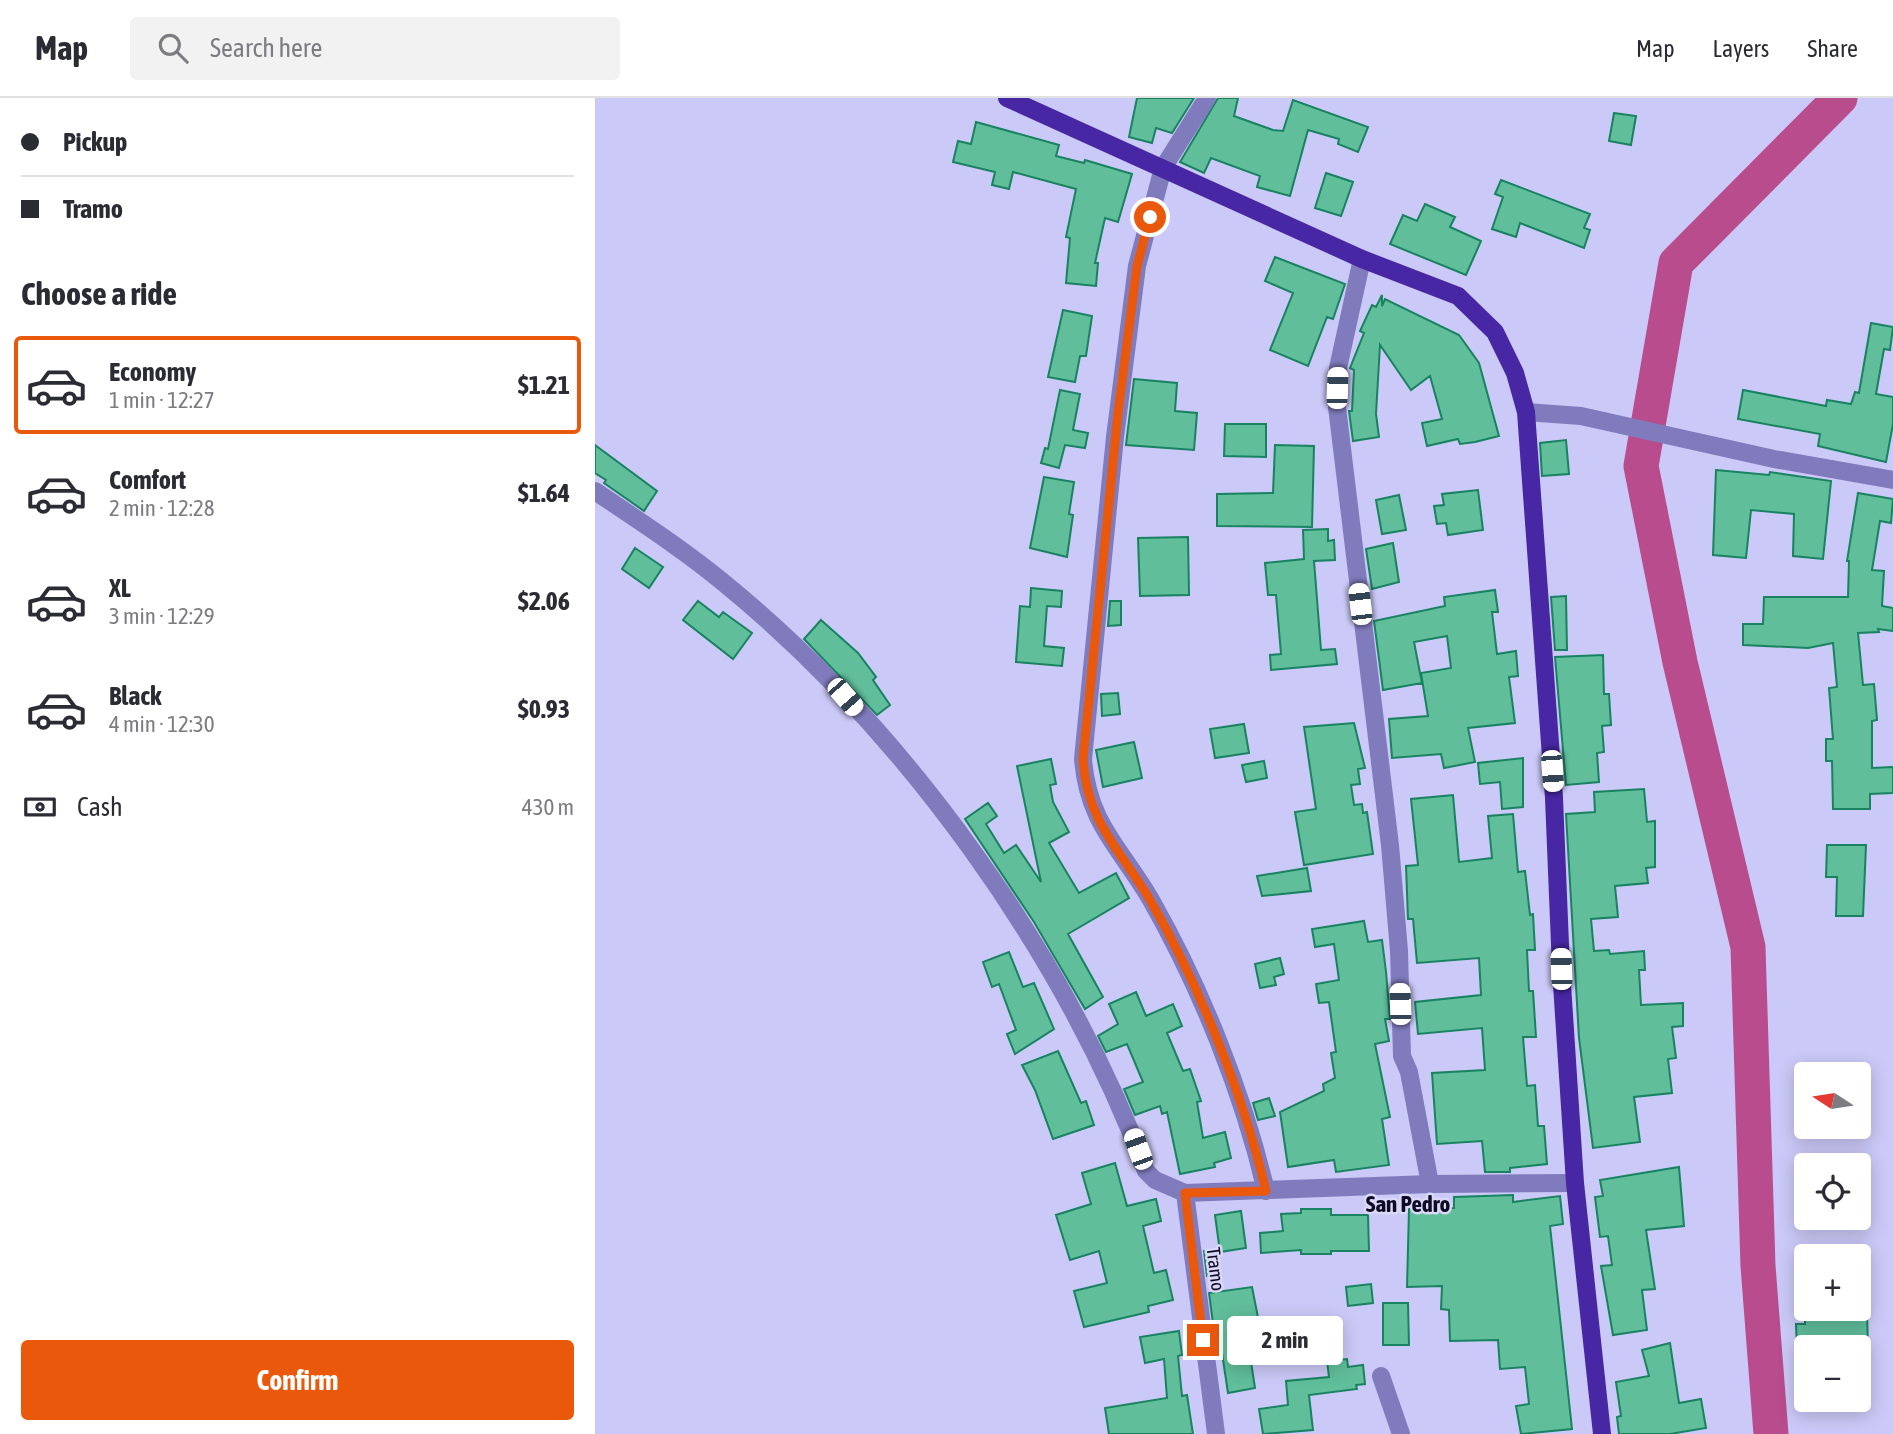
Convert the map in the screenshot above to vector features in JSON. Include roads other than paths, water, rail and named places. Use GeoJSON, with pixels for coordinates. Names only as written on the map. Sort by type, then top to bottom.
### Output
{"type":"FeatureCollection","features":[{"type":"Feature","properties":{"kind":"main road"},"geometry":{"type":"LineString","coordinates":[[1007,98],[1362,259],[1458,296],[1495,332],[1515,373],[1526,412],[1554,798],[1561,969],[1576,1183],[1602,1434]]}},
{"type":"Feature","properties":{"kind":"street"},"geometry":{"type":"LineString","coordinates":[[1207,98],[1163,168],[1137,266],[1123,371],[1083,759],[1085,789],[1108,841],[1150,900],[1192,986],[1242,1105],[1266,1191]]}},
{"type":"Feature","properties":{"kind":"street"},"geometry":{"type":"LineString","coordinates":[[1362,259],[1338,368],[1336,407],[1390,845],[1399,951],[1402,1056],[1409,1072],[1430,1184]]}},
{"type":"Feature","properties":{"kind":"street"},"geometry":{"type":"LineString","coordinates":[[1526,412],[1581,416],[1774,460],[1893,480]]}},
{"type":"Feature","properties":{"kind":"street"},"geometry":{"type":"LineString","coordinates":[[595,491],[666,537],[726,584],[830,679],[949,821],[1044,958],[1100,1059],[1146,1171],[1155,1180],[1185,1193],[1430,1184],[1576,1183]]}},
{"type":"Feature","properties":{"kind":"street","name":"Tramo"},"geometry":{"type":"LineString","coordinates":[[1185,1193],[1216,1434]]}},
{"type":"Feature","properties":{"kind":"street"},"geometry":{"type":"LineString","coordinates":[[1381,1376],[1401,1434]]}},
{"type":"Feature","properties":{"kind":"waterway"},"geometry":{"type":"LineString","coordinates":[[1771,1434],[1758,1266],[1748,947],[1680,662],[1641,466],[1676,263],[1840,98]]}},
{"type":"Feature","properties":{"kind":"district","name":"San Pedro"},"geometry":{"type":"Point","coordinates":[1408,1204]}}]}
